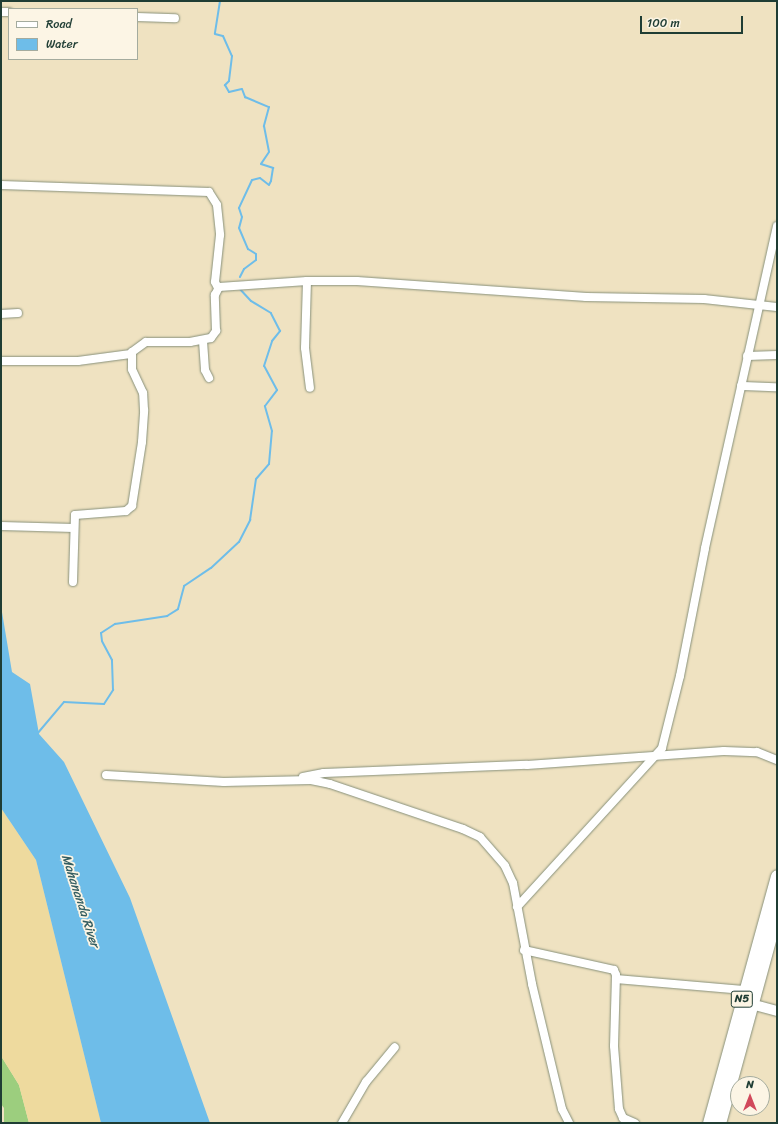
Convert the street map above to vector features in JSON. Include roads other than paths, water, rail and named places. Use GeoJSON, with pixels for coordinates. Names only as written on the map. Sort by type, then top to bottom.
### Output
{"type":"FeatureCollection","features":[{"type":"Feature","properties":{"kind":"highway","name":"N5"},"geometry":{"type":"LineString","coordinates":[[709,1123],[767,928],[777,876]]}},
{"type":"Feature","properties":{"kind":"highway","name":"N5"},"geometry":{"type":"LineString","coordinates":[[767,928],[777,911]]}},
{"type":"Feature","properties":{"kind":"highway","name":"N5"},"geometry":{"type":"LineString","coordinates":[[719,1123],[745,998]]}},
{"type":"Feature","properties":{"kind":"street"},"geometry":{"type":"LineString","coordinates":[[138,17],[175,18]]}},
{"type":"Feature","properties":{"kind":"street"},"geometry":{"type":"LineString","coordinates":[[1,185],[209,192],[217,205],[219,227],[215,282],[218,288],[215,334],[203,341],[146,342],[134,349],[131,354],[133,373],[144,399],[142,442],[132,506],[126,511],[77,514],[74,518],[73,582]]}},
{"type":"Feature","properties":{"kind":"street"},"geometry":{"type":"LineString","coordinates":[[517,907],[656,755],[664,743],[673,709],[747,356],[777,226]]}},
{"type":"Feature","properties":{"kind":"street"},"geometry":{"type":"LineString","coordinates":[[218,288],[307,281],[357,280],[426,288],[539,292],[591,298],[704,299],[777,307]]}},
{"type":"Feature","properties":{"kind":"street"},"geometry":{"type":"LineString","coordinates":[[307,281],[305,348],[310,388]]}},
{"type":"Feature","properties":{"kind":"street"},"geometry":{"type":"LineString","coordinates":[[1,314],[18,313]]}},
{"type":"Feature","properties":{"kind":"street"},"geometry":{"type":"LineString","coordinates":[[203,341],[205,370],[209,378]]}},
{"type":"Feature","properties":{"kind":"street"},"geometry":{"type":"LineString","coordinates":[[1,361],[83,361],[131,354]]}},
{"type":"Feature","properties":{"kind":"street"},"geometry":{"type":"LineString","coordinates":[[747,356],[777,355]]}},
{"type":"Feature","properties":{"kind":"street"},"geometry":{"type":"LineString","coordinates":[[741,386],[777,387]]}},
{"type":"Feature","properties":{"kind":"street"},"geometry":{"type":"LineString","coordinates":[[1,526],[74,528]]}},
{"type":"Feature","properties":{"kind":"street"},"geometry":{"type":"LineString","coordinates":[[106,775],[224,782],[293,779],[324,773],[527,765],[656,755],[745,751],[764,754],[777,760]]}},
{"type":"Feature","properties":{"kind":"street"},"geometry":{"type":"LineString","coordinates":[[293,779],[330,784],[475,834],[505,866],[513,883],[524,950],[562,1109],[569,1123]]}},
{"type":"Feature","properties":{"kind":"street"},"geometry":{"type":"LineString","coordinates":[[524,950],[612,968],[616,979],[614,1046],[619,1109],[623,1118],[634,1123]]}},
{"type":"Feature","properties":{"kind":"street"},"geometry":{"type":"LineString","coordinates":[[616,979],[745,998],[777,1011]]}},
{"type":"Feature","properties":{"kind":"street"},"geometry":{"type":"LineString","coordinates":[[342,1123],[366,1082],[395,1047]]}},
{"type":"Feature","properties":{"kind":"water","name":"Mahananda River"},"geometry":{"type":"Polygon","coordinates":[[[1,606],[12,672],[30,684],[39,734],[64,762],[130,898],[210,1123],[101,1123],[36,860],[1,808],[1,606]]]}},
{"type":"Feature","properties":{"kind":"waterway"},"geometry":{"type":"LineString","coordinates":[[220,1],[215,34],[223,36],[232,56],[229,81],[225,85],[229,92],[242,89],[245,97],[269,107],[264,126],[269,152],[261,164],[273,168],[271,181],[269,185],[260,178],[252,180],[239,208],[242,217],[239,228],[248,249],[256,254],[256,260],[244,269],[240,277]]}},
{"type":"Feature","properties":{"kind":"waterway"},"geometry":{"type":"LineString","coordinates":[[37,734],[64,702],[104,704],[113,690],[112,660],[102,641],[101,633],[115,624],[167,616],[178,609],[184,586],[211,568],[239,542],[250,520],[256,479],[269,464],[272,431],[265,406],[277,390],[264,366],[272,341],[280,331],[271,313],[251,301],[240,289]]}}]}
